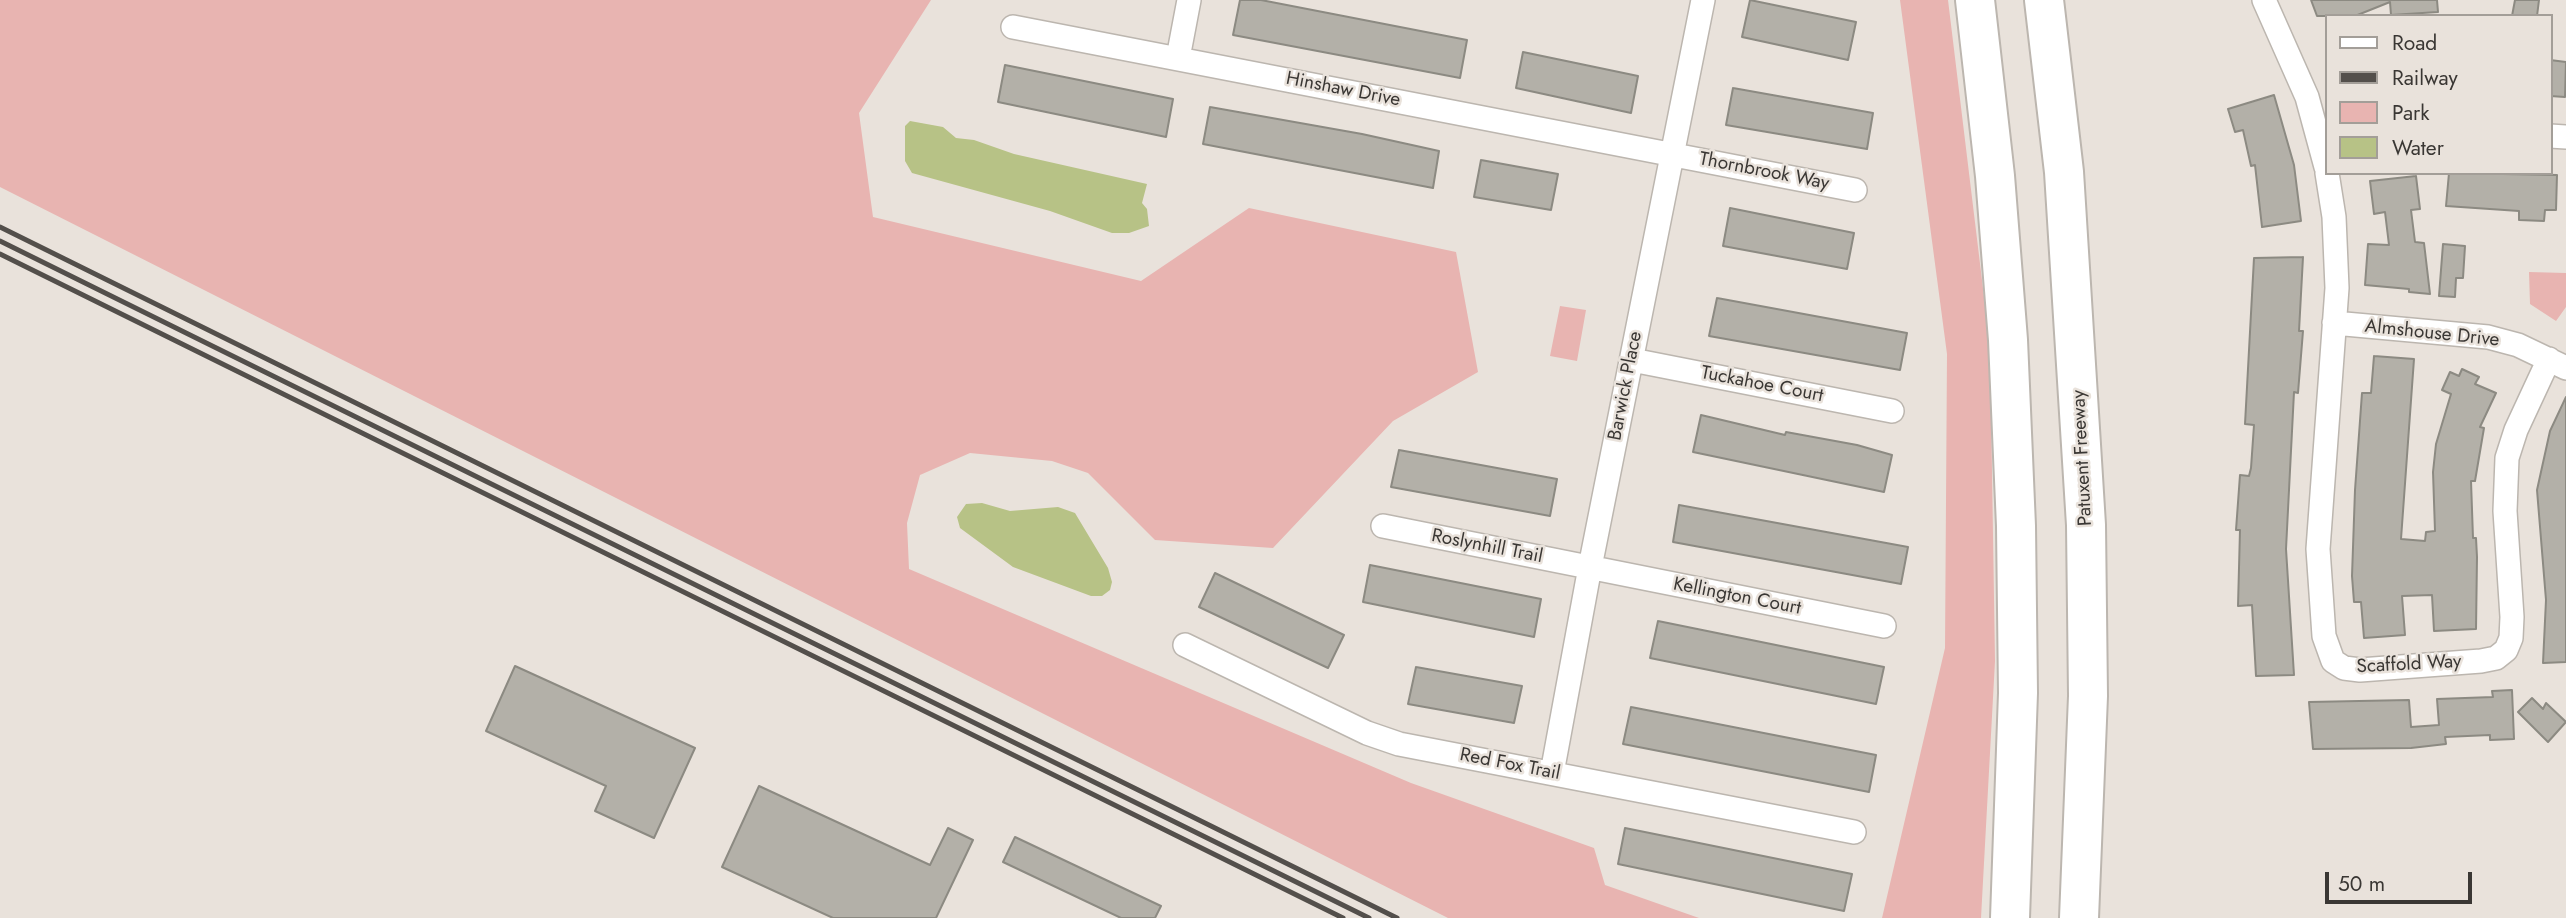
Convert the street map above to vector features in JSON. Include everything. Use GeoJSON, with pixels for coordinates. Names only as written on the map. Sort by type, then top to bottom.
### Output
{"type":"FeatureCollection","features":[{"type":"Feature","properties":{"kind":"highway"},"geometry":{"type":"LineString","coordinates":[[1975,0],[1995,176],[2008,340],[2016,526],[2018,693],[2010,918]]}},
{"type":"Feature","properties":{"kind":"highway","name":"Patuxent Freeway"},"geometry":{"type":"LineString","coordinates":[[2044,0],[2065,186],[2086,524],[2088,696],[2079,918]]}},
{"type":"Feature","properties":{"kind":"street"},"geometry":{"type":"LineString","coordinates":[[1178,58],[1189,0]]}},
{"type":"Feature","properties":{"kind":"street","name":"Barwick Place"},"geometry":{"type":"LineString","coordinates":[[1552,773],[1590,567],[1703,0]]}},
{"type":"Feature","properties":{"kind":"street","name":"Scaffold Way"},"geometry":{"type":"LineString","coordinates":[[2264,0],[2307,97],[2324,154]]}},
{"type":"Feature","properties":{"kind":"street","name":"Hinshaw Drive"},"geometry":{"type":"LineString","coordinates":[[1013,27],[1672,154]]}},
{"type":"Feature","properties":{"kind":"street","name":"Thornbrook Way"},"geometry":{"type":"LineString","coordinates":[[1672,154],[1855,190]]}},
{"type":"Feature","properties":{"kind":"street","name":"Scaffold Way"},"geometry":{"type":"LineString","coordinates":[[2328,175],[2337,249],[2318,549],[2324,636],[2333,661],[2344,668],[2360,670],[2482,662],[2496,658],[2506,650],[2511,638],[2512,617],[2505,501],[2507,458],[2516,430],[2558,363]]}},
{"type":"Feature","properties":{"kind":"street","name":"Almshouse Drive"},"geometry":{"type":"LineString","coordinates":[[2334,323],[2488,337],[2558,363]]}},
{"type":"Feature","properties":{"kind":"street","name":"Tuckahoe Court"},"geometry":{"type":"LineString","coordinates":[[1632,360],[1892,411]]}},
{"type":"Feature","properties":{"kind":"street","name":"Roslynhill Trail"},"geometry":{"type":"LineString","coordinates":[[1383,526],[1590,567]]}},
{"type":"Feature","properties":{"kind":"street","name":"Kellington Court"},"geometry":{"type":"LineString","coordinates":[[1590,567],[1884,626]]}},
{"type":"Feature","properties":{"kind":"street","name":"Red Fox Trail"},"geometry":{"type":"LineString","coordinates":[[1185,645],[1367,733],[1399,744],[1853,832]]}},
{"type":"Feature","properties":{"kind":"green space"},"geometry":{"type":"Polygon","coordinates":[[[0,0],[931,0],[859,113],[873,217],[1141,281],[1249,208],[1456,252],[1478,372],[1393,421],[1273,548],[1155,540],[1088,473],[1052,461],[970,453],[920,475],[907,523],[909,569],[1411,783],[1594,848],[1605,885],[1699,918],[1448,918],[0,187],[0,0]]]}},
{"type":"Feature","properties":{"kind":"green space"},"geometry":{"type":"Polygon","coordinates":[[[1900,0],[1948,0],[1990,346],[1995,661],[1981,918],[1882,918],[1945,648],[1947,354],[1900,0]]]}},
{"type":"Feature","properties":{"kind":"green space"},"geometry":{"type":"Polygon","coordinates":[[[2529,272],[2566,273],[2566,307],[2556,321],[2530,304],[2529,272]]]}},
{"type":"Feature","properties":{"kind":"green space"},"geometry":{"type":"Polygon","coordinates":[[[1560,306],[1586,310],[1577,361],[1550,356],[1560,306]]]}},
{"type":"Feature","properties":{"kind":"water"},"geometry":{"type":"Polygon","coordinates":[[[910,121],[943,127],[956,138],[974,140],[1014,154],[1147,184],[1142,203],[1147,209],[1149,226],[1129,233],[1112,233],[1050,211],[912,173],[905,161],[905,126],[910,121]]]}},
{"type":"Feature","properties":{"kind":"water"},"geometry":{"type":"Polygon","coordinates":[[[982,503],[1010,511],[1058,507],[1075,513],[1108,568],[1112,582],[1110,590],[1102,596],[1091,596],[1013,567],[960,528],[957,517],[966,504],[982,503]]]}},
{"type":"Feature","properties":{"kind":"building"},"geometry":{"type":"Polygon","coordinates":[[[1240,0],[1261,0],[1467,40],[1460,78],[1233,35],[1240,0]]]}},
{"type":"Feature","properties":{"kind":"building"},"geometry":{"type":"Polygon","coordinates":[[[1750,0],[1856,22],[1848,60],[1742,37],[1750,0]]]}},
{"type":"Feature","properties":{"kind":"building"},"geometry":{"type":"Polygon","coordinates":[[[2311,0],[2437,0],[2438,12],[2391,14],[2390,2],[2360,14],[2317,16],[2311,0]]]}},
{"type":"Feature","properties":{"kind":"building"},"geometry":{"type":"Polygon","coordinates":[[[2515,0],[2539,0],[2537,14],[2512,14],[2515,0]]]}},
{"type":"Feature","properties":{"kind":"building"},"geometry":{"type":"Polygon","coordinates":[[[1523,52],[1638,76],[1631,113],[1516,88],[1523,52]]]}},
{"type":"Feature","properties":{"kind":"building"},"geometry":{"type":"Polygon","coordinates":[[[2552,60],[2566,62],[2565,97],[2552,96],[2552,60]]]}},
{"type":"Feature","properties":{"kind":"building"},"geometry":{"type":"Polygon","coordinates":[[[1005,65],[1173,99],[1166,137],[998,102],[1005,65]]]}},
{"type":"Feature","properties":{"kind":"building"},"geometry":{"type":"Polygon","coordinates":[[[1733,88],[1873,113],[1867,149],[1726,125],[1733,88]]]}},
{"type":"Feature","properties":{"kind":"building"},"geometry":{"type":"Polygon","coordinates":[[[2274,95],[2294,165],[2301,221],[2262,227],[2255,165],[2251,166],[2243,130],[2235,132],[2228,109],[2274,95]]]}},
{"type":"Feature","properties":{"kind":"building"},"geometry":{"type":"Polygon","coordinates":[[[1210,107],[1362,134],[1439,151],[1433,188],[1203,144],[1210,107]]]}},
{"type":"Feature","properties":{"kind":"building"},"geometry":{"type":"Polygon","coordinates":[[[1481,160],[1558,174],[1551,210],[1474,197],[1481,160]]]}},
{"type":"Feature","properties":{"kind":"building"},"geometry":{"type":"Polygon","coordinates":[[[2449,175],[2557,175],[2556,210],[2545,210],[2544,221],[2519,220],[2519,211],[2446,206],[2449,175]]]}},
{"type":"Feature","properties":{"kind":"building"},"geometry":{"type":"Polygon","coordinates":[[[2416,176],[2420,209],[2411,210],[2415,242],[2424,243],[2430,294],[2365,285],[2368,244],[2389,245],[2385,212],[2374,214],[2370,181],[2416,176]]]}},
{"type":"Feature","properties":{"kind":"building"},"geometry":{"type":"Polygon","coordinates":[[[1730,208],[1854,233],[1847,269],[1723,246],[1730,208]]]}},
{"type":"Feature","properties":{"kind":"building"},"geometry":{"type":"Polygon","coordinates":[[[2443,244],[2465,246],[2463,278],[2456,278],[2455,297],[2439,296],[2443,244]]]}},
{"type":"Feature","properties":{"kind":"building"},"geometry":{"type":"Polygon","coordinates":[[[2303,257],[2299,331],[2303,331],[2298,393],[2294,392],[2286,549],[2294,675],[2256,676],[2252,605],[2238,606],[2240,530],[2236,530],[2240,475],[2249,476],[2254,425],[2245,424],[2254,258],[2303,257]]]}},
{"type":"Feature","properties":{"kind":"building"},"geometry":{"type":"Polygon","coordinates":[[[1717,298],[1907,333],[1900,370],[1709,336],[1717,298]]]}},
{"type":"Feature","properties":{"kind":"building"},"geometry":{"type":"Polygon","coordinates":[[[2374,356],[2414,359],[2401,539],[2425,541],[2426,532],[2435,531],[2433,472],[2436,444],[2451,394],[2442,390],[2450,372],[2459,376],[2462,369],[2479,377],[2475,384],[2496,393],[2480,427],[2484,428],[2475,481],[2471,481],[2473,538],[2476,538],[2477,557],[2476,629],[2434,631],[2432,595],[2402,596],[2405,635],[2364,638],[2361,602],[2354,602],[2352,576],[2355,490],[2362,393],[2371,393],[2374,356]]]}},
{"type":"Feature","properties":{"kind":"building"},"geometry":{"type":"Polygon","coordinates":[[[2566,397],[2566,662],[2543,663],[2546,600],[2537,490],[2550,431],[2566,397]]]}},
{"type":"Feature","properties":{"kind":"building"},"geometry":{"type":"Polygon","coordinates":[[[1701,415],[1785,435],[1786,432],[1857,445],[1892,455],[1884,492],[1693,452],[1701,415]]]}},
{"type":"Feature","properties":{"kind":"building"},"geometry":{"type":"Polygon","coordinates":[[[1399,450],[1557,479],[1550,516],[1391,487],[1399,450]]]}},
{"type":"Feature","properties":{"kind":"building"},"geometry":{"type":"Polygon","coordinates":[[[1679,505],[1908,547],[1901,584],[1673,542],[1679,505]]]}},
{"type":"Feature","properties":{"kind":"building"},"geometry":{"type":"Polygon","coordinates":[[[1370,565],[1541,599],[1534,637],[1363,602],[1370,565]]]}},
{"type":"Feature","properties":{"kind":"building"},"geometry":{"type":"Polygon","coordinates":[[[1215,573],[1344,635],[1328,668],[1199,607],[1215,573]]]}},
{"type":"Feature","properties":{"kind":"building"},"geometry":{"type":"Polygon","coordinates":[[[1658,621],[1884,667],[1876,704],[1650,658],[1658,621]]]}},
{"type":"Feature","properties":{"kind":"building"},"geometry":{"type":"Polygon","coordinates":[[[515,666],[695,748],[654,838],[595,811],[606,786],[486,731],[515,666]]]}},
{"type":"Feature","properties":{"kind":"building"},"geometry":{"type":"Polygon","coordinates":[[[1416,667],[1522,686],[1514,723],[1408,704],[1416,667]]]}},
{"type":"Feature","properties":{"kind":"building"},"geometry":{"type":"Polygon","coordinates":[[[2512,690],[2514,739],[2490,740],[2490,735],[2445,737],[2446,744],[2411,748],[2313,749],[2309,702],[2409,700],[2411,727],[2439,725],[2437,699],[2493,697],[2492,691],[2512,690]]]}},
{"type":"Feature","properties":{"kind":"building"},"geometry":{"type":"Polygon","coordinates":[[[2532,698],[2543,709],[2546,703],[2566,722],[2548,742],[2518,712],[2532,698]]]}},
{"type":"Feature","properties":{"kind":"building"},"geometry":{"type":"Polygon","coordinates":[[[1631,707],[1876,755],[1869,792],[1623,744],[1631,707]]]}},
{"type":"Feature","properties":{"kind":"building"},"geometry":{"type":"Polygon","coordinates":[[[759,786],[930,865],[948,828],[973,840],[936,918],[833,918],[722,867],[759,786]]]}},
{"type":"Feature","properties":{"kind":"building"},"geometry":{"type":"Polygon","coordinates":[[[1625,828],[1852,874],[1844,911],[1618,864],[1625,828]]]}},
{"type":"Feature","properties":{"kind":"building"},"geometry":{"type":"Polygon","coordinates":[[[1015,837],[1161,906],[1155,918],[1121,918],[1003,862],[1015,837]]]}},
{"type":"Feature","properties":{"kind":"railway"},"geometry":{"type":"LineString","coordinates":[[0,227],[1397,918]]}},
{"type":"Feature","properties":{"kind":"railway"},"geometry":{"type":"LineString","coordinates":[[0,241],[1369,918]]}},
{"type":"Feature","properties":{"kind":"railway"},"geometry":{"type":"LineString","coordinates":[[0,254],[1343,918]]}}]}
